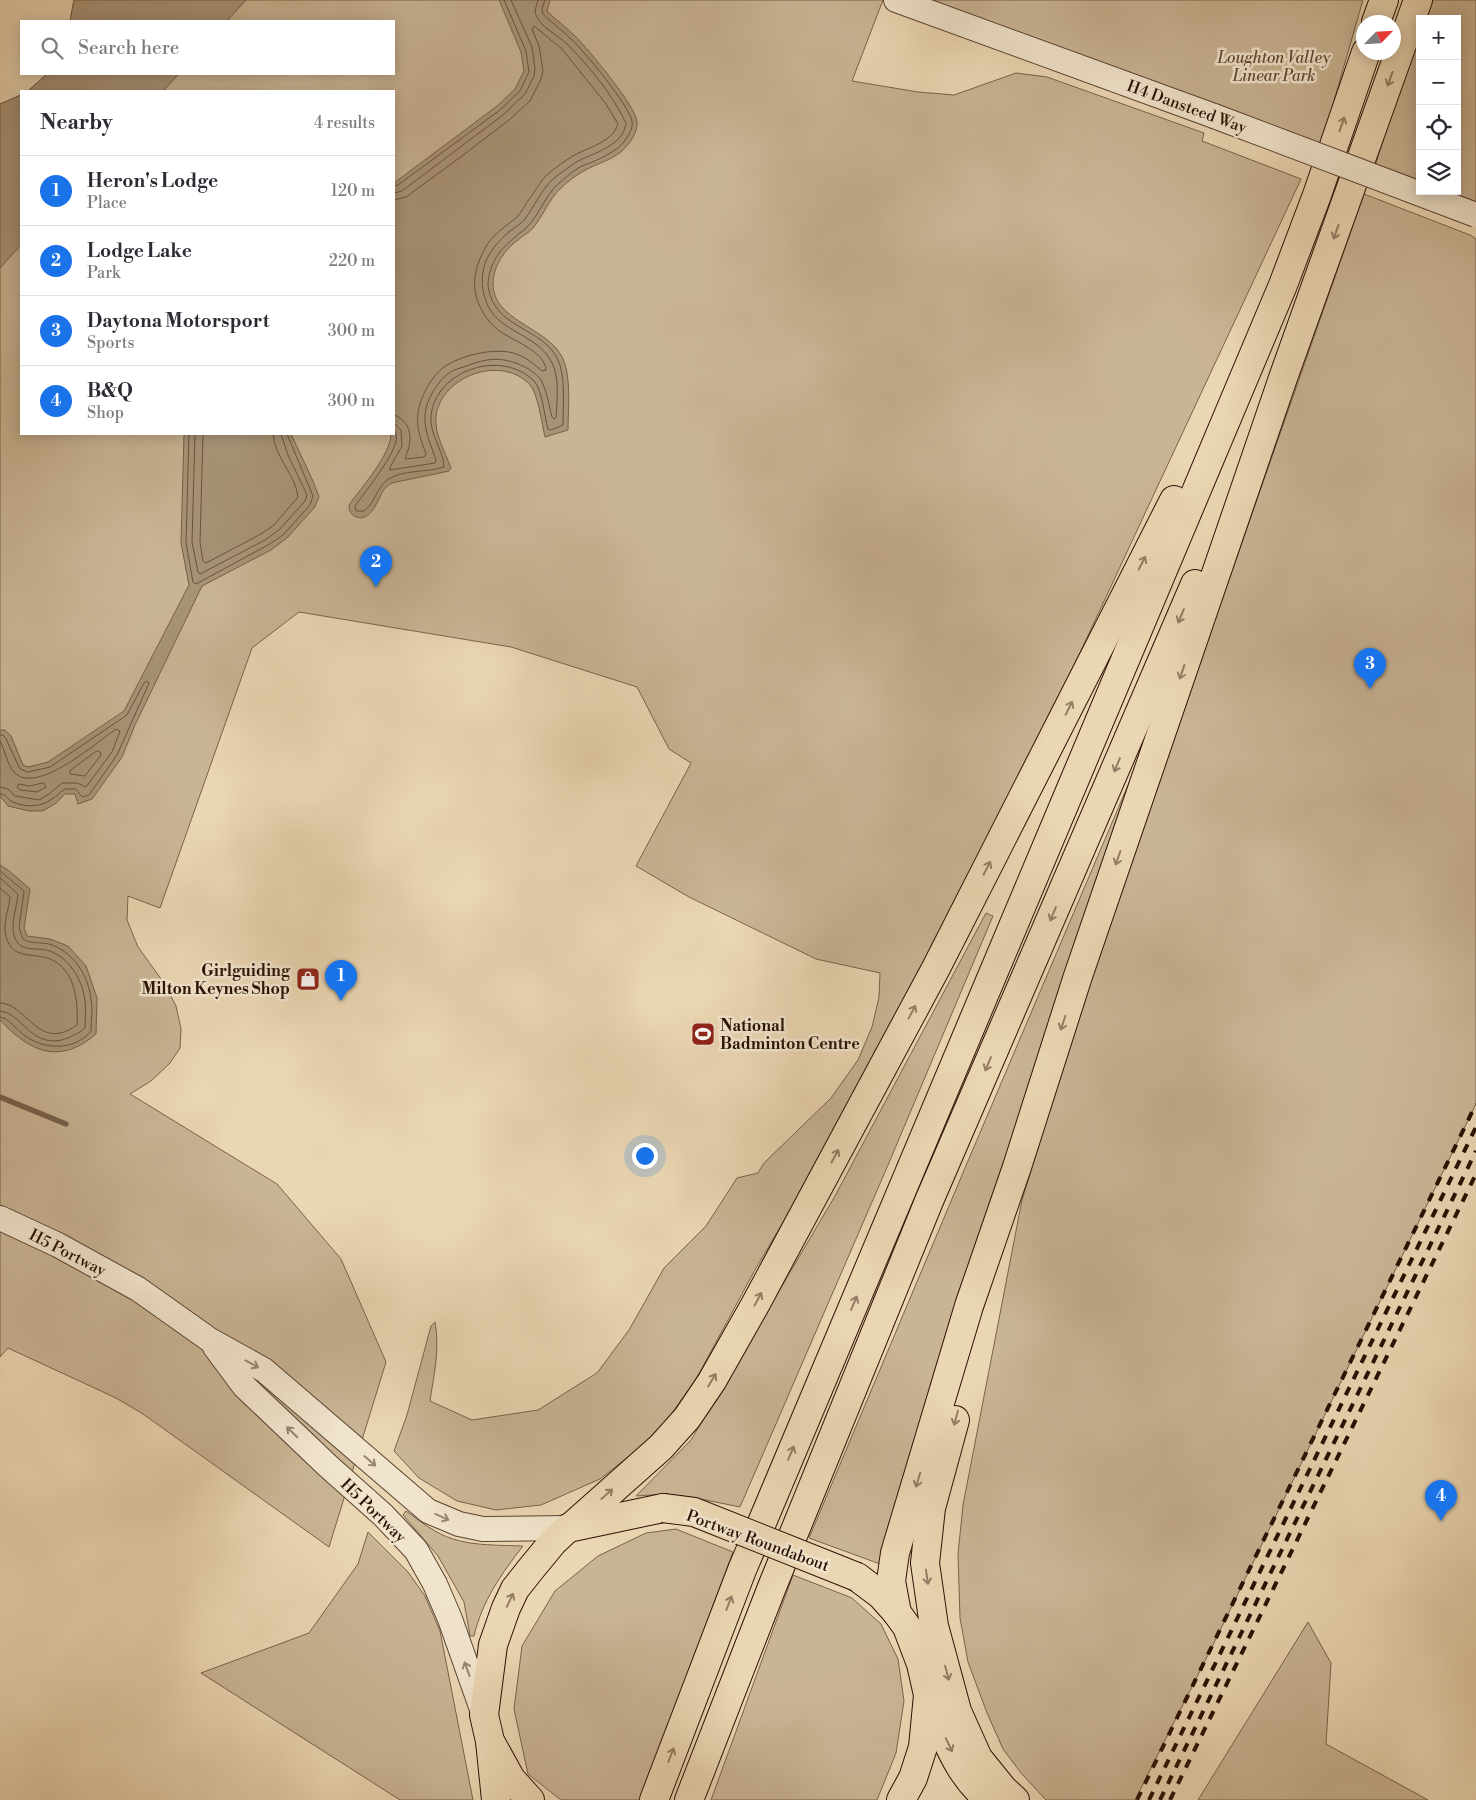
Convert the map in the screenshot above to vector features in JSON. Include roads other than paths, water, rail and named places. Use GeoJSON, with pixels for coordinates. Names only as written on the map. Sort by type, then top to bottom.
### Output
{"type":"FeatureCollection","features":[{"type":"Feature","properties":{"kind":"main road"},"geometry":{"type":"LineString","coordinates":[[1379,15],[1384,0]]}},
{"type":"Feature","properties":{"kind":"main road"},"geometry":{"type":"LineString","coordinates":[[897,1613],[891,1581],[895,1553],[969,1306],[1017,1167],[1081,967],[1283,378],[1418,0]]}},
{"type":"Feature","properties":{"kind":"main road"},"geometry":{"type":"LineString","coordinates":[[654,1800],[750,1552],[1283,285],[1317,195],[1363,60]]}},
{"type":"Feature","properties":{"kind":"main road"},"geometry":{"type":"LineString","coordinates":[[496,1800],[487,1728],[493,1645],[506,1608],[515,1590],[553,1542],[661,1447],[687,1418],[712,1381],[755,1305],[936,968],[1283,285]]}},
{"type":"Feature","properties":{"kind":"main road"},"geometry":{"type":"LineString","coordinates":[[690,1800],[772,1587],[929,1201],[1283,378]]}},
{"type":"Feature","properties":{"kind":"main road"},"geometry":{"type":"LineString","coordinates":[[1015,1800],[1003,1789],[978,1758],[957,1711],[934,1626],[924,1563],[931,1508],[962,1395],[1017,1167]]}},
{"type":"Feature","properties":{"kind":"main road","name":"Portway Roundabout"},"geometry":{"type":"LineString","coordinates":[[570,1528],[663,1508],[694,1512],[857,1577],[881,1595],[907,1627],[921,1664],[928,1700],[923,1747],[913,1778],[901,1800]]}},
{"type":"Feature","properties":{"kind":"main road"},"geometry":{"type":"LineString","coordinates":[[928,1700],[965,1775],[979,1792],[990,1800]]}},
{"type":"Feature","properties":{"kind":"main road"},"geometry":{"type":"LineString","coordinates":[[487,1728],[510,1780],[530,1800]]}},
{"type":"Feature","properties":{"kind":"street","name":"H4 Dansteed Way"},"geometry":{"type":"LineString","coordinates":[[896,0],[1214,116],[1476,215]]}},
{"type":"Feature","properties":{"kind":"street","name":"H5 Portway"},"geometry":{"type":"LineString","coordinates":[[0,1218],[58,1245],[138,1289],[210,1340],[264,1370],[428,1511],[459,1524],[483,1529],[570,1528]]}},
{"type":"Feature","properties":{"kind":"street","name":"H5 Portway"},"geometry":{"type":"LineString","coordinates":[[210,1340],[244,1386],[383,1515],[416,1550],[435,1584],[450,1619],[487,1728]]}},
{"type":"Feature","properties":{"kind":"water"},"geometry":{"type":"Polygon","coordinates":[[[74,0],[246,0],[228,20],[70,20],[74,0]]]}},
{"type":"Feature","properties":{"kind":"water"},"geometry":{"type":"Polygon","coordinates":[[[499,0],[550,0],[547,11],[575,36],[600,64],[628,103],[637,121],[635,134],[622,151],[579,174],[568,181],[557,192],[533,228],[504,254],[497,265],[493,278],[495,296],[501,306],[510,315],[544,337],[561,355],[567,371],[568,381],[568,430],[545,437],[533,389],[518,376],[504,371],[474,374],[461,380],[449,390],[440,402],[436,416],[438,436],[451,468],[449,471],[392,483],[385,488],[370,513],[360,518],[354,516],[349,505],[381,461],[390,442],[391,435],[395,435],[395,182],[497,106],[515,89],[524,71],[521,52],[499,0]]]}},
{"type":"Feature","properties":{"kind":"water"},"geometry":{"type":"Polygon","coordinates":[[[46,75],[178,75],[164,90],[29,90],[46,75]]]}},
{"type":"Feature","properties":{"kind":"water"},"geometry":{"type":"Polygon","coordinates":[[[20,95],[20,246],[0,268],[0,104],[20,95]]]}},
{"type":"Feature","properties":{"kind":"water"},"geometry":{"type":"Polygon","coordinates":[[[184,435],[291,435],[319,497],[314,508],[287,538],[271,550],[202,586],[135,725],[122,757],[92,799],[78,804],[75,794],[65,794],[56,803],[43,811],[29,811],[8,806],[0,796],[0,730],[5,730],[11,736],[23,765],[28,767],[48,762],[124,711],[189,585],[181,543],[184,435]]]}},
{"type":"Feature","properties":{"kind":"water"},"geometry":{"type":"Polygon","coordinates":[[[0,865],[30,889],[24,928],[27,936],[50,939],[68,946],[86,966],[97,998],[96,1034],[69,1050],[45,1051],[33,1046],[22,1040],[0,1020],[0,865]]]}},
{"type":"Feature","properties":{"kind":"waterway"},"geometry":{"type":"LineString","coordinates":[[0,1097],[66,1124]]}},
{"type":"Feature","properties":{"kind":"railway"},"geometry":{"type":"LineString","coordinates":[[1137,1800],[1476,1104]]}},
{"type":"Feature","properties":{"kind":"railway"},"geometry":{"type":"LineString","coordinates":[[1149,1800],[1476,1127]]}},
{"type":"Feature","properties":{"kind":"railway"},"geometry":{"type":"LineString","coordinates":[[1160,1800],[1476,1151]]}},
{"type":"Feature","properties":{"kind":"railway"},"geometry":{"type":"LineString","coordinates":[[1170,1800],[1476,1174]]}},
{"type":"Feature","properties":{"kind":"place","name":"Lodge Lake"},"geometry":{"type":"Point","coordinates":[376,587]}},
{"type":"Feature","properties":{"kind":"place","name":"Daytona Motorsport"},"geometry":{"type":"Point","coordinates":[1370,689]}},
{"type":"Feature","properties":{"kind":"place","name":"Girlguiding Milton Keynes Shop"},"geometry":{"type":"Point","coordinates":[308,979]}},
{"type":"Feature","properties":{"kind":"place","name":"Heron's Lodge"},"geometry":{"type":"Point","coordinates":[341,1001]}},
{"type":"Feature","properties":{"kind":"place","name":"National Badminton Centre"},"geometry":{"type":"Point","coordinates":[703,1034]}},
{"type":"Feature","properties":{"kind":"place","name":"B&Q"},"geometry":{"type":"Point","coordinates":[1441,1521]}},
{"type":"Feature","properties":{"kind":"park label","name":"Loughton Valley Linear Park"},"geometry":{"type":"Point","coordinates":[1274,66]}}]}
